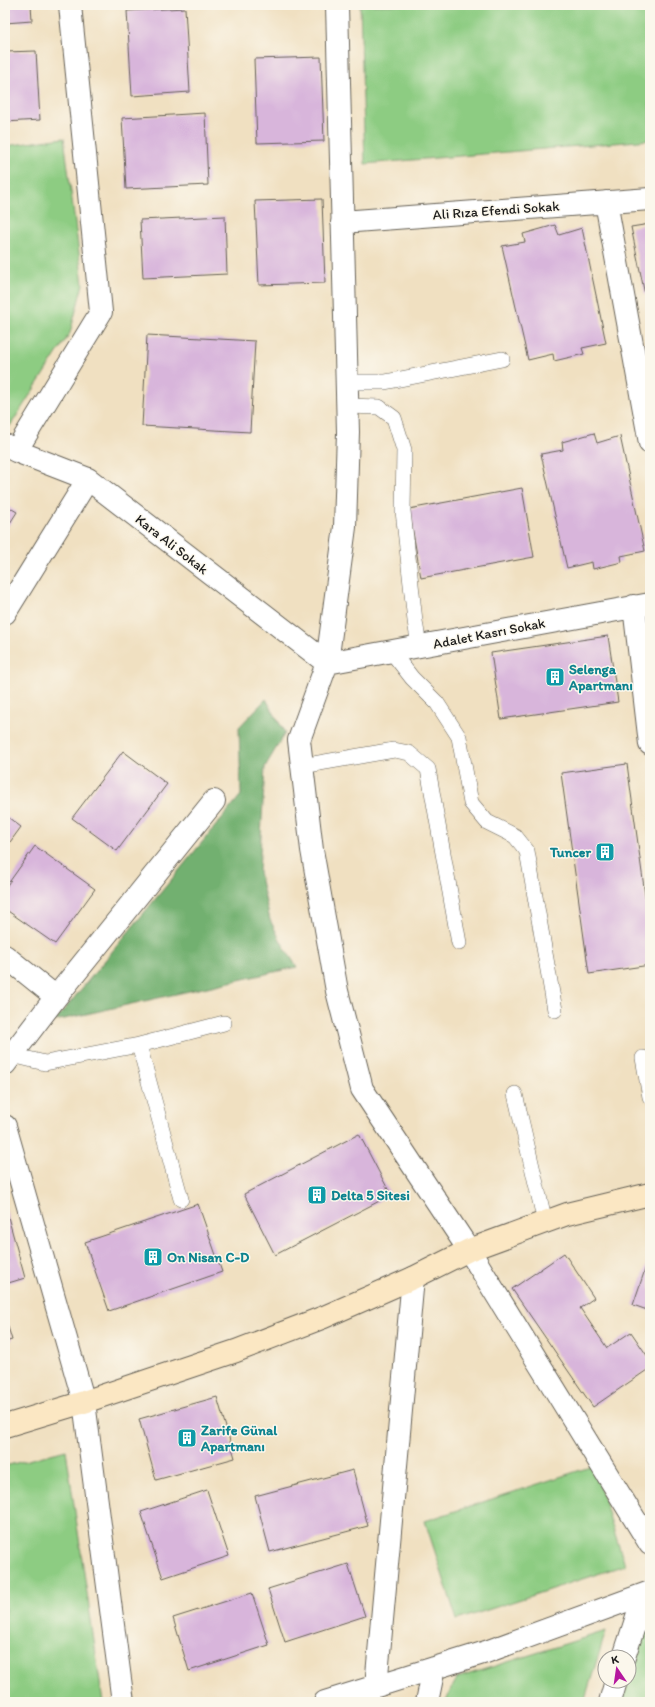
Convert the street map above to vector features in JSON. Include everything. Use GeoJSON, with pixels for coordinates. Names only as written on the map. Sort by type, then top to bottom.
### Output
{"type":"FeatureCollection","features":[{"type":"Feature","properties":{"kind":"main road"},"geometry":{"type":"LineString","coordinates":[[5,1426],[84,1402],[236,1351],[324,1317],[413,1278],[469,1250],[567,1214],[650,1194]]}},
{"type":"Feature","properties":{"kind":"street"},"geometry":{"type":"LineString","coordinates":[[10,448],[101,312],[70,5]]}},
{"type":"Feature","properties":{"kind":"street"},"geometry":{"type":"LineString","coordinates":[[337,5],[347,382],[345,527],[328,663],[299,740],[312,850],[337,991],[362,1089],[469,1250],[650,1544]]}},
{"type":"Feature","properties":{"kind":"street","name":"Ali Rıza Efendi Sokak"},"geometry":{"type":"LineString","coordinates":[[342,222],[650,199]]}},
{"type":"Feature","properties":{"kind":"street"},"geometry":{"type":"LineString","coordinates":[[606,202],[650,443]]}},
{"type":"Feature","properties":{"kind":"street","name":"Kara Ali Sokak"},"geometry":{"type":"LineString","coordinates":[[10,448],[88,479],[328,663]]}},
{"type":"Feature","properties":{"kind":"street"},"geometry":{"type":"LineString","coordinates":[[5,613],[88,479]]}},
{"type":"Feature","properties":{"kind":"street"},"geometry":{"type":"LineString","coordinates":[[642,605],[650,744]]}},
{"type":"Feature","properties":{"kind":"street","name":"Adalet Kasrı Sokak"},"geometry":{"type":"LineString","coordinates":[[328,663],[642,605]]}},
{"type":"Feature","properties":{"kind":"street"},"geometry":{"type":"LineString","coordinates":[[9,1060],[56,997],[214,801]]}},
{"type":"Feature","properties":{"kind":"street"},"geometry":{"type":"LineString","coordinates":[[5,956],[56,997]]}},
{"type":"Feature","properties":{"kind":"street"},"geometry":{"type":"LineString","coordinates":[[5,1126],[84,1402],[123,1702]]}},
{"type":"Feature","properties":{"kind":"street"},"geometry":{"type":"LineString","coordinates":[[376,1686],[413,1278]]}},
{"type":"Feature","properties":{"kind":"street"},"geometry":{"type":"LineString","coordinates":[[325,1702],[486,1652],[647,1594]]}},
{"type":"Feature","properties":{"kind":"street"},"geometry":{"type":"LineString","coordinates":[[627,1649],[647,1594]]}},
{"type":"Feature","properties":{"kind":"street"},"geometry":{"type":"LineString","coordinates":[[427,1702],[434,1668]]}},
{"type":"Feature","properties":{"kind":"street"},"geometry":{"type":"LineString","coordinates":[[610,1702],[614,1689]]}},
{"type":"Feature","properties":{"kind":"lane"},"geometry":{"type":"LineString","coordinates":[[347,382],[385,382],[502,359]]}},
{"type":"Feature","properties":{"kind":"lane"},"geometry":{"type":"LineString","coordinates":[[347,406],[379,407],[394,418],[404,450],[403,511],[419,646]]}},
{"type":"Feature","properties":{"kind":"lane"},"geometry":{"type":"LineString","coordinates":[[391,651],[412,678],[437,703],[459,737],[471,803],[487,822],[515,836],[527,851],[555,1010]]}},
{"type":"Feature","properties":{"kind":"lane"},"geometry":{"type":"LineString","coordinates":[[302,766],[394,750],[409,754],[428,769],[459,943]]}},
{"type":"Feature","properties":{"kind":"lane"},"geometry":{"type":"LineString","coordinates":[[9,1060],[45,1063],[139,1045],[224,1023]]}},
{"type":"Feature","properties":{"kind":"lane"},"geometry":{"type":"LineString","coordinates":[[139,1045],[181,1199]]}},
{"type":"Feature","properties":{"kind":"lane"},"geometry":{"type":"LineString","coordinates":[[643,1058],[650,1097]]}},
{"type":"Feature","properties":{"kind":"lane"},"geometry":{"type":"LineString","coordinates":[[515,1094],[545,1222]]}},
{"type":"Feature","properties":{"kind":"green space"},"geometry":{"type":"Polygon","coordinates":[[[360,5],[646,5],[650,40],[650,140],[365,164],[360,5]]]}},
{"type":"Feature","properties":{"kind":"green space"},"geometry":{"type":"Polygon","coordinates":[[[64,138],[83,284],[70,333],[10,426],[5,423],[5,146],[64,138]]]}},
{"type":"Feature","properties":{"kind":"green space"},"geometry":{"type":"Polygon","coordinates":[[[266,699],[285,733],[265,767],[259,872],[270,920],[284,947],[297,967],[55,1021],[241,795],[239,727],[266,699]]]}},
{"type":"Feature","properties":{"kind":"green space"},"geometry":{"type":"Polygon","coordinates":[[[66,1450],[103,1702],[5,1702],[5,1466],[66,1450]]]}},
{"type":"Feature","properties":{"kind":"green space"},"geometry":{"type":"Polygon","coordinates":[[[593,1466],[625,1565],[457,1620],[425,1521],[593,1466]]]}},
{"type":"Feature","properties":{"kind":"green space"},"geometry":{"type":"Polygon","coordinates":[[[650,1630],[650,1702],[620,1702],[624,1689],[637,1689],[637,1650],[643,1632],[650,1630]]]}},
{"type":"Feature","properties":{"kind":"green space"},"geometry":{"type":"Polygon","coordinates":[[[606,1631],[600,1649],[597,1649],[597,1660],[584,1702],[445,1702],[457,1678],[606,1631]]]}},
{"type":"Feature","properties":{"kind":"building"},"geometry":{"type":"Polygon","coordinates":[[[5,5],[31,5],[32,21],[5,23],[5,5]]]}},
{"type":"Feature","properties":{"kind":"building"},"geometry":{"type":"Polygon","coordinates":[[[185,8],[190,92],[132,96],[127,11],[185,8]]]}},
{"type":"Feature","properties":{"kind":"building"},"geometry":{"type":"Polygon","coordinates":[[[36,51],[40,120],[5,122],[5,52],[36,51]]]}},
{"type":"Feature","properties":{"kind":"building"},"geometry":{"type":"Polygon","coordinates":[[[321,57],[324,141],[257,143],[254,59],[321,57]]]}},
{"type":"Feature","properties":{"kind":"building"},"geometry":{"type":"Polygon","coordinates":[[[205,113],[208,185],[126,189],[122,118],[205,113]]]}},
{"type":"Feature","properties":{"kind":"building"},"geometry":{"type":"Polygon","coordinates":[[[322,199],[325,283],[259,285],[255,201],[322,199]]]}},
{"type":"Feature","properties":{"kind":"building"},"geometry":{"type":"Polygon","coordinates":[[[225,216],[227,274],[143,278],[140,220],[225,216]]]}},
{"type":"Feature","properties":{"kind":"building"},"geometry":{"type":"Polygon","coordinates":[[[650,224],[650,294],[645,295],[631,227],[650,224]]]}},
{"type":"Feature","properties":{"kind":"building"},"geometry":{"type":"Polygon","coordinates":[[[555,225],[559,235],[582,228],[606,343],[582,348],[584,354],[554,361],[553,354],[528,360],[502,246],[525,242],[523,234],[555,225]]]}},
{"type":"Feature","properties":{"kind":"building"},"geometry":{"type":"Polygon","coordinates":[[[147,335],[255,341],[250,432],[142,426],[147,335]]]}},
{"type":"Feature","properties":{"kind":"building"},"geometry":{"type":"Polygon","coordinates":[[[594,433],[597,443],[620,436],[645,551],[621,556],[622,562],[593,569],[592,562],[567,568],[541,454],[563,450],[562,442],[594,433]]]}},
{"type":"Feature","properties":{"kind":"building"},"geometry":{"type":"Polygon","coordinates":[[[522,488],[534,557],[421,578],[409,509],[522,488]]]}},
{"type":"Feature","properties":{"kind":"building"},"geometry":{"type":"Polygon","coordinates":[[[5,505],[17,512],[5,531],[5,505]]]}},
{"type":"Feature","properties":{"kind":"building","name":"Selenga Apartmanı"},"geometry":{"type":"Polygon","coordinates":[[[608,636],[618,702],[501,719],[491,653],[608,636]]]}},
{"type":"Feature","properties":{"kind":"building"},"geometry":{"type":"Polygon","coordinates":[[[123,751],[167,784],[117,851],[72,818],[123,751]]]}},
{"type":"Feature","properties":{"kind":"building","name":"Tuncer"},"geometry":{"type":"Polygon","coordinates":[[[627,764],[650,931],[650,965],[589,974],[561,773],[627,764]]]}},
{"type":"Feature","properties":{"kind":"building"},"geometry":{"type":"Polygon","coordinates":[[[5,815],[21,827],[5,849],[5,815]]]}},
{"type":"Feature","properties":{"kind":"building"},"geometry":{"type":"Polygon","coordinates":[[[35,846],[95,889],[55,944],[5,909],[5,888],[35,846]]]}},
{"type":"Feature","properties":{"kind":"building","name":"Delta 5 Sitesi"},"geometry":{"type":"Polygon","coordinates":[[[359,1134],[391,1195],[275,1255],[244,1194],[359,1134]]]}},
{"type":"Feature","properties":{"kind":"building","name":"On Nisan C-D"},"geometry":{"type":"Polygon","coordinates":[[[198,1204],[222,1272],[109,1311],[85,1242],[198,1204]]]}},
{"type":"Feature","properties":{"kind":"building"},"geometry":{"type":"Polygon","coordinates":[[[5,1206],[25,1278],[5,1284],[5,1206]]]}},
{"type":"Feature","properties":{"kind":"building"},"geometry":{"type":"Polygon","coordinates":[[[564,1253],[594,1298],[580,1308],[607,1348],[631,1332],[650,1360],[650,1368],[593,1407],[512,1289],[564,1253]]]}},
{"type":"Feature","properties":{"kind":"building"},"geometry":{"type":"Polygon","coordinates":[[[650,1255],[650,1311],[633,1305],[650,1255]]]}},
{"type":"Feature","properties":{"kind":"building"},"geometry":{"type":"Polygon","coordinates":[[[5,1317],[12,1340],[5,1342],[5,1317]]]}},
{"type":"Feature","properties":{"kind":"building","name":"Zarife Günal Apartmanı"},"geometry":{"type":"Polygon","coordinates":[[[217,1397],[235,1458],[156,1480],[139,1419],[217,1397]]]}},
{"type":"Feature","properties":{"kind":"building"},"geometry":{"type":"Polygon","coordinates":[[[353,1470],[368,1526],[270,1552],[255,1496],[353,1470]]]}},
{"type":"Feature","properties":{"kind":"building"},"geometry":{"type":"Polygon","coordinates":[[[207,1490],[229,1556],[163,1578],[141,1512],[207,1490]]]}},
{"type":"Feature","properties":{"kind":"building"},"geometry":{"type":"Polygon","coordinates":[[[348,1564],[365,1616],[285,1642],[268,1589],[348,1564]]]}},
{"type":"Feature","properties":{"kind":"building"},"geometry":{"type":"Polygon","coordinates":[[[252,1593],[269,1645],[189,1671],[173,1618],[252,1593]]]}},
{"type":"Feature","properties":{"kind":"place","name":"Selenga Apartmanı"},"geometry":{"type":"Point","coordinates":[555,677]}},
{"type":"Feature","properties":{"kind":"place","name":"Tuncer"},"geometry":{"type":"Point","coordinates":[605,852]}},
{"type":"Feature","properties":{"kind":"place","name":"Delta 5 Sitesi"},"geometry":{"type":"Point","coordinates":[317,1195]}},
{"type":"Feature","properties":{"kind":"place","name":"On Nisan C-D"},"geometry":{"type":"Point","coordinates":[153,1257]}},
{"type":"Feature","properties":{"kind":"place","name":"Zarife Günal Apartmanı"},"geometry":{"type":"Point","coordinates":[187,1438]}}]}
